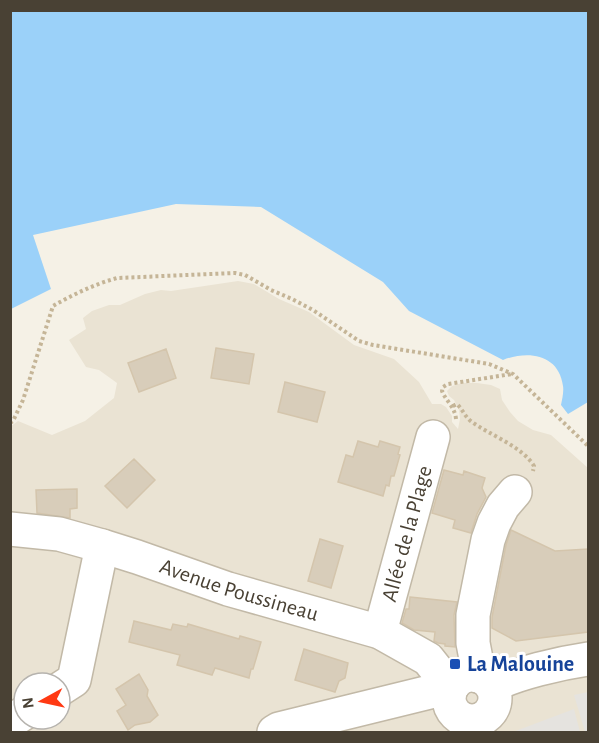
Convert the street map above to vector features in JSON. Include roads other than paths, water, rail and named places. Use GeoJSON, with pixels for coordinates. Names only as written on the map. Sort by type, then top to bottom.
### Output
{"type":"FeatureCollection","features":[{"type":"Feature","properties":{"kind":"street","name":"Allée de la Plage"},"geometry":{"type":"LineString","coordinates":[[380,632],[445,429]]}},
{"type":"Feature","properties":{"kind":"street"},"geometry":{"type":"LineString","coordinates":[[467,726],[455,713],[449,700],[468,685],[477,664],[472,643],[473,615],[488,540],[503,506],[524,482]]}},
{"type":"Feature","properties":{"kind":"street","name":"Avenue Poussineau"},"geometry":{"type":"LineString","coordinates":[[10,529],[59,534],[137,557],[228,588],[380,632],[428,659],[443,678],[468,685]]}},
{"type":"Feature","properties":{"kind":"street"},"geometry":{"type":"LineString","coordinates":[[72,681],[102,546]]}},
{"type":"Feature","properties":{"kind":"street"},"geometry":{"type":"LineString","coordinates":[[274,732],[438,690],[500,682],[588,659]]}},
{"type":"Feature","properties":{"kind":"water"},"geometry":{"type":"Polygon","coordinates":[[[11,10],[588,11],[588,402],[568,414],[561,405],[563,388],[560,375],[549,361],[532,355],[503,360],[409,311],[383,282],[261,207],[176,204],[33,235],[51,289],[11,309],[11,10]]]}},
{"type":"Feature","properties":{"kind":"place","name":"La Malouine"},"geometry":{"type":"Point","coordinates":[455,664]}}]}
